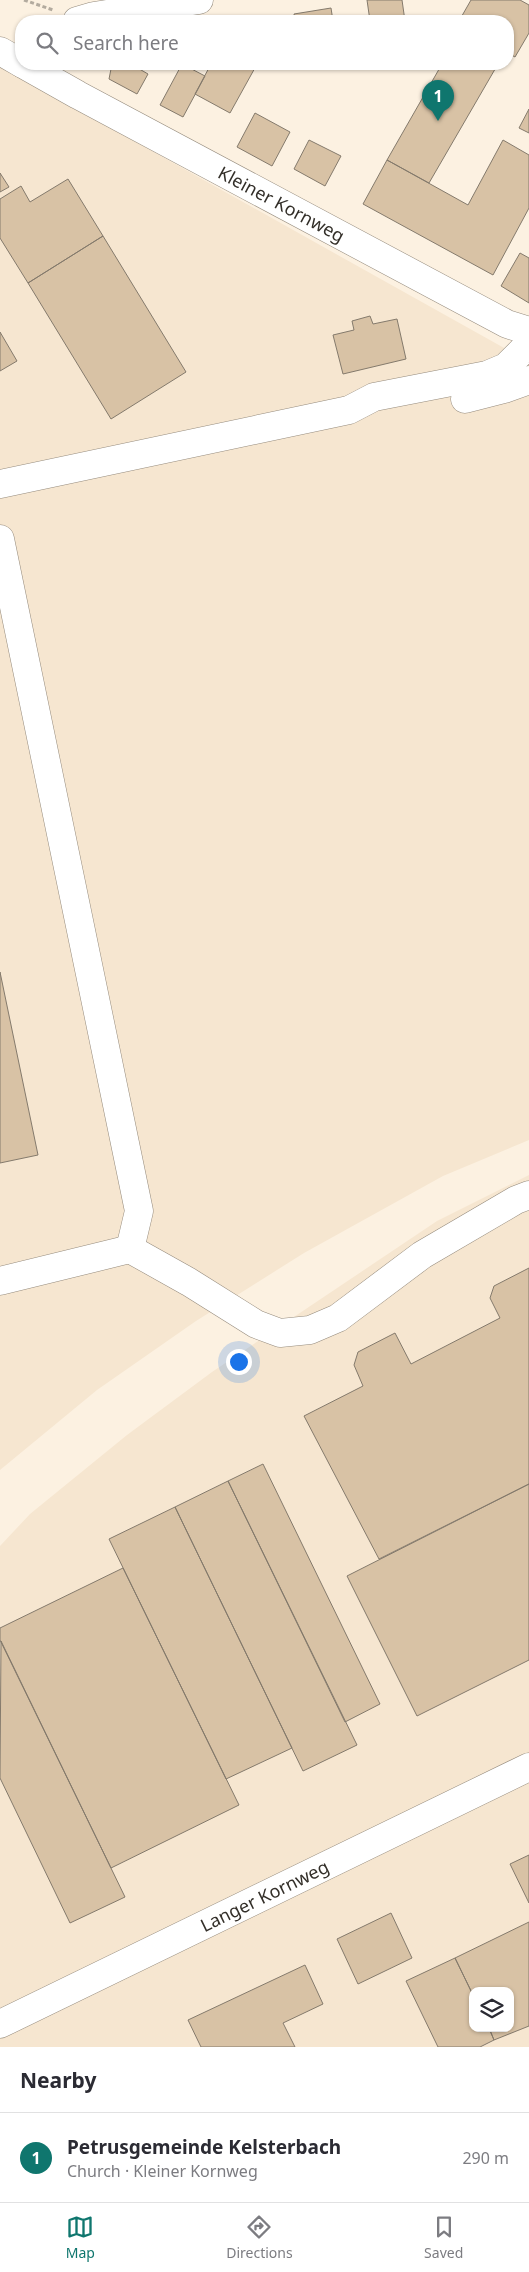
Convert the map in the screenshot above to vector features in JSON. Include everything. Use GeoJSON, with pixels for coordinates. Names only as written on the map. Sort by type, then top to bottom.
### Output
{"type":"FeatureCollection","features":[{"type":"Feature","properties":{"kind":"street"},"geometry":{"type":"LineString","coordinates":[[99,15],[149,4],[199,0]]}},
{"type":"Feature","properties":{"kind":"street","name":"Kleiner Kornweg"},"geometry":{"type":"LineString","coordinates":[[0,51],[15,58]]}},
{"type":"Feature","properties":{"kind":"street","name":"Kleiner Kornweg"},"geometry":{"type":"LineString","coordinates":[[38,70],[87,100],[507,324],[529,331]]}},
{"type":"Feature","properties":{"kind":"street"},"geometry":{"type":"LineString","coordinates":[[0,484],[349,410],[374,397],[487,375],[506,366],[523,350],[529,348]]}},
{"type":"Feature","properties":{"kind":"street"},"geometry":{"type":"LineString","coordinates":[[349,410],[371,412],[444,403],[504,389],[529,380]]}},
{"type":"Feature","properties":{"kind":"street"},"geometry":{"type":"LineString","coordinates":[[0,539],[139,1211],[130,1249]]}},
{"type":"Feature","properties":{"kind":"street"},"geometry":{"type":"LineString","coordinates":[[0,1281],[130,1249],[189,1282],[256,1324],[280,1333],[310,1330],[338,1318],[350,1310],[422,1255],[500,1209],[529,1195]]}},
{"type":"Feature","properties":{"kind":"street","name":"Langer Kornweg"},"geometry":{"type":"LineString","coordinates":[[0,2024],[529,1767]]}},
{"type":"Feature","properties":{"kind":"shaded area"},"geometry":{"type":"Polygon","coordinates":[[[0,66],[529,362],[529,1140],[443,1176],[304,1253],[196,1321],[97,1390],[0,1470],[0,66]]]}},
{"type":"Feature","properties":{"kind":"shaded area"},"geometry":{"type":"Polygon","coordinates":[[[529,1175],[529,2047],[0,2047],[0,1546],[30,1514],[127,1435],[212,1372],[437,1221],[529,1175]]]}},
{"type":"Feature","properties":{"kind":"building"},"geometry":{"type":"Polygon","coordinates":[[[367,0],[402,0],[404,15],[369,15],[367,0]]]}},
{"type":"Feature","properties":{"kind":"building"},"geometry":{"type":"Polygon","coordinates":[[[471,0],[520,0],[529,5],[529,33],[515,57],[514,15],[462,15],[471,0]]]}},
{"type":"Feature","properties":{"kind":"building"},"geometry":{"type":"Polygon","coordinates":[[[331,8],[332,15],[294,15],[331,8]]]}},
{"type":"Feature","properties":{"kind":"building"},"geometry":{"type":"Polygon","coordinates":[[[111,70],[141,70],[148,74],[137,94],[109,79],[111,70]]]}},
{"type":"Feature","properties":{"kind":"building"},"geometry":{"type":"Polygon","coordinates":[[[179,70],[194,70],[205,76],[183,117],[160,105],[179,70]]]}},
{"type":"Feature","properties":{"kind":"building"},"geometry":{"type":"Polygon","coordinates":[[[208,70],[254,70],[230,113],[195,94],[208,70]]]}},
{"type":"Feature","properties":{"kind":"building"},"geometry":{"type":"Polygon","coordinates":[[[439,70],[495,70],[429,183],[387,160],[439,70]]]}},
{"type":"Feature","properties":{"kind":"building"},"geometry":{"type":"Polygon","coordinates":[[[529,109],[529,133],[519,128],[529,109]]]}},
{"type":"Feature","properties":{"kind":"building"},"geometry":{"type":"Polygon","coordinates":[[[255,113],[290,132],[272,166],[237,147],[255,113]]]}},
{"type":"Feature","properties":{"kind":"building"},"geometry":{"type":"Polygon","coordinates":[[[309,140],[341,156],[325,186],[294,169],[309,140]]]}},
{"type":"Feature","properties":{"kind":"building"},"geometry":{"type":"Polygon","coordinates":[[[503,140],[529,155],[529,208],[493,275],[363,204],[387,160],[468,205],[503,140]]]}},
{"type":"Feature","properties":{"kind":"building"},"geometry":{"type":"Polygon","coordinates":[[[0,173],[9,187],[0,192],[0,173]]]}},
{"type":"Feature","properties":{"kind":"building"},"geometry":{"type":"Polygon","coordinates":[[[68,179],[103,236],[28,283],[0,238],[0,199],[21,186],[30,202],[68,179]]]}},
{"type":"Feature","properties":{"kind":"building"},"geometry":{"type":"Polygon","coordinates":[[[103,236],[186,372],[111,419],[28,283],[103,236]]]}},
{"type":"Feature","properties":{"kind":"building"},"geometry":{"type":"Polygon","coordinates":[[[520,253],[529,258],[529,303],[501,286],[520,253]]]}},
{"type":"Feature","properties":{"kind":"building"},"geometry":{"type":"Polygon","coordinates":[[[370,316],[373,324],[397,319],[406,359],[343,374],[333,335],[354,330],[352,321],[370,316]]]}},
{"type":"Feature","properties":{"kind":"building"},"geometry":{"type":"Polygon","coordinates":[[[0,332],[17,361],[0,371],[0,332]]]}},
{"type":"Feature","properties":{"kind":"building"},"geometry":{"type":"Polygon","coordinates":[[[0,972],[38,1155],[0,1163],[0,972]]]}},
{"type":"Feature","properties":{"kind":"building"},"geometry":{"type":"Polygon","coordinates":[[[529,1268],[529,1484],[379,1559],[304,1416],[363,1386],[354,1365],[358,1352],[395,1333],[411,1364],[500,1318],[490,1298],[494,1286],[529,1268]]]}},
{"type":"Feature","properties":{"kind":"building"},"geometry":{"type":"Polygon","coordinates":[[[263,1464],[380,1704],[345,1722],[228,1481],[263,1464]]]}},
{"type":"Feature","properties":{"kind":"building"},"geometry":{"type":"Polygon","coordinates":[[[228,1481],[357,1745],[303,1771],[175,1507],[228,1481]]]}},
{"type":"Feature","properties":{"kind":"building"},"geometry":{"type":"Polygon","coordinates":[[[529,1484],[529,1660],[417,1716],[347,1576],[529,1484]]]}},
{"type":"Feature","properties":{"kind":"building"},"geometry":{"type":"Polygon","coordinates":[[[175,1507],[292,1748],[226,1779],[109,1539],[175,1507]]]}},
{"type":"Feature","properties":{"kind":"building"},"geometry":{"type":"Polygon","coordinates":[[[123,1568],[239,1805],[111,1868],[0,1640],[0,1628],[123,1568]]]}},
{"type":"Feature","properties":{"kind":"building"},"geometry":{"type":"Polygon","coordinates":[[[1,1641],[125,1897],[70,1923],[0,1778],[1,1641]]]}},
{"type":"Feature","properties":{"kind":"building"},"geometry":{"type":"Polygon","coordinates":[[[529,1855],[529,1903],[510,1864],[529,1855]]]}},
{"type":"Feature","properties":{"kind":"building"},"geometry":{"type":"Polygon","coordinates":[[[391,1913],[412,1958],[358,1984],[337,1939],[391,1913]]]}},
{"type":"Feature","properties":{"kind":"building"},"geometry":{"type":"Polygon","coordinates":[[[529,1922],[529,2026],[514,2032],[514,1987],[469,1987],[455,1958],[529,1922]]]}},
{"type":"Feature","properties":{"kind":"building"},"geometry":{"type":"Polygon","coordinates":[[[455,1958],[469,1987],[469,2032],[491,2032],[494,2040],[480,2047],[438,2047],[406,1981],[455,1958]]]}},
{"type":"Feature","properties":{"kind":"building"},"geometry":{"type":"Polygon","coordinates":[[[305,1965],[323,2004],[283,2023],[295,2047],[201,2047],[188,2020],[305,1965]]]}},
{"type":"Feature","properties":{"kind":"building"},"geometry":{"type":"Polygon","coordinates":[[[491,2032],[514,2032],[494,2040],[491,2032]]]}},
{"type":"Feature","properties":{"kind":"place","name":"Petrusgemeinde Kelsterbach"},"geometry":{"type":"Point","coordinates":[438,121]}}]}
